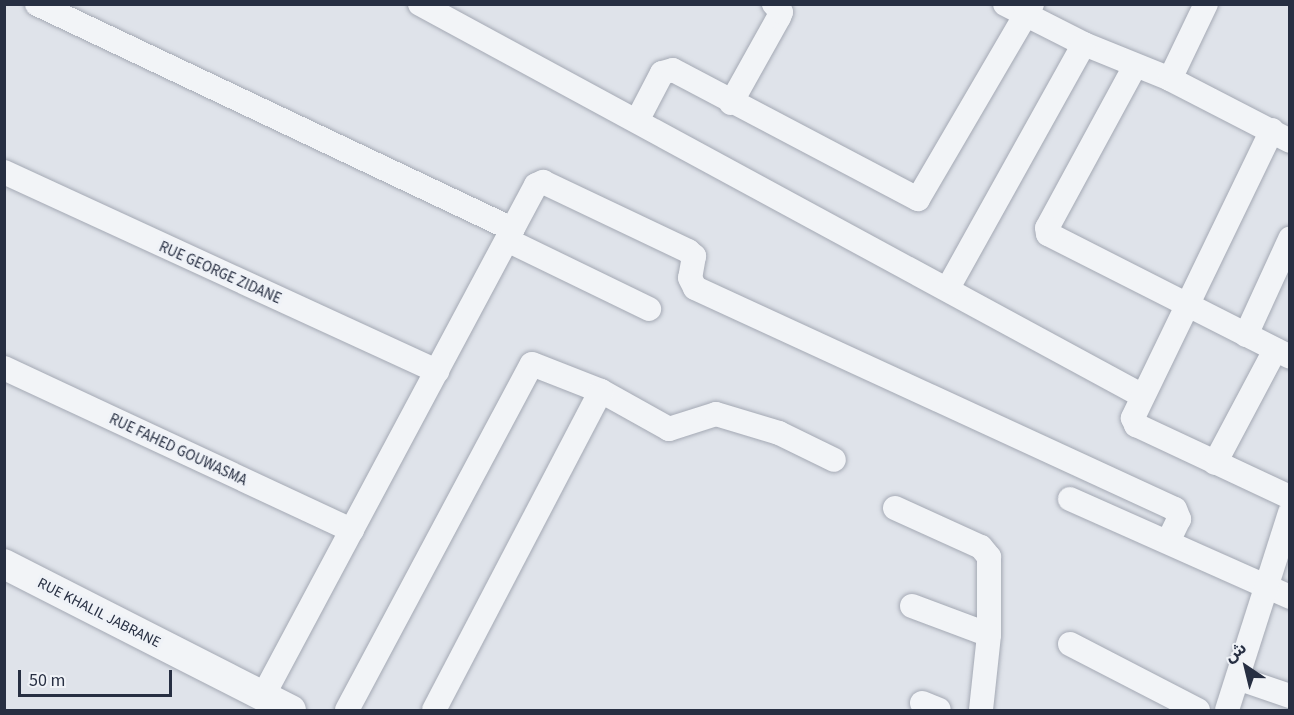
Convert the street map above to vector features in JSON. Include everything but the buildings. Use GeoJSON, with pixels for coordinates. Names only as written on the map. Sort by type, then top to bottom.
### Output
{"type":"FeatureCollection","features":[{"type":"Feature","properties":{"kind":"street"},"geometry":{"type":"LineString","coordinates":[[37,4],[509,235],[649,309]]}},
{"type":"Feature","properties":{"kind":"street"},"geometry":{"type":"LineString","coordinates":[[420,4],[638,119],[1143,396]]}},
{"type":"Feature","properties":{"kind":"street"},"geometry":{"type":"LineString","coordinates":[[731,103],[779,17],[781,12],[774,4]]}},
{"type":"Feature","properties":{"kind":"street"},"geometry":{"type":"LineString","coordinates":[[1005,4],[1030,9],[1084,44],[1170,79],[1281,135],[1189,306],[1133,418],[1136,425],[1290,497]]}},
{"type":"Feature","properties":{"kind":"street"},"geometry":{"type":"LineString","coordinates":[[1170,79],[1206,4]]}},
{"type":"Feature","properties":{"kind":"street"},"geometry":{"type":"LineString","coordinates":[[638,119],[667,70],[918,199],[1030,9]]}},
{"type":"Feature","properties":{"kind":"street"},"geometry":{"type":"LineString","coordinates":[[948,288],[1084,44]]}},
{"type":"Feature","properties":{"kind":"street"},"geometry":{"type":"LineString","coordinates":[[1135,66],[1047,232],[1282,353],[1215,463]]}},
{"type":"Feature","properties":{"kind":"street","name":"RUE GEORGE ZIDANE"},"geometry":{"type":"LineString","coordinates":[[4,172],[437,371]]}},
{"type":"Feature","properties":{"kind":"street"},"geometry":{"type":"LineString","coordinates":[[263,696],[536,185],[543,182],[688,251],[694,256],[690,278],[695,288],[1175,509],[1179,519],[1168,542]]}},
{"type":"Feature","properties":{"kind":"street"},"geometry":{"type":"LineString","coordinates":[[1246,335],[1290,239]]}},
{"type":"Feature","properties":{"kind":"street"},"geometry":{"type":"LineString","coordinates":[[347,711],[530,365],[601,392],[669,429],[716,414],[779,433],[834,460]]}},
{"type":"Feature","properties":{"kind":"street","name":"RUE FAHED GOUWASMA"},"geometry":{"type":"LineString","coordinates":[[4,368],[352,530]]}},
{"type":"Feature","properties":{"kind":"street"},"geometry":{"type":"LineString","coordinates":[[434,711],[601,392]]}},
{"type":"Feature","properties":{"kind":"street"},"geometry":{"type":"LineString","coordinates":[[1070,499],[1290,597]]}},
{"type":"Feature","properties":{"kind":"street"},"geometry":{"type":"LineString","coordinates":[[895,508],[986,551],[989,635],[981,711]]}},
{"type":"Feature","properties":{"kind":"street"},"geometry":{"type":"LineString","coordinates":[[1227,711],[1240,679],[1266,586],[1290,513]]}},
{"type":"Feature","properties":{"kind":"street","name":"RUE KHALIL JABRANE"},"geometry":{"type":"LineString","coordinates":[[4,564],[291,711]]}},
{"type":"Feature","properties":{"kind":"street"},"geometry":{"type":"LineString","coordinates":[[912,606],[989,635]]}},
{"type":"Feature","properties":{"kind":"street"},"geometry":{"type":"LineString","coordinates":[[1070,644],[1198,711]]}},
{"type":"Feature","properties":{"kind":"street"},"geometry":{"type":"LineString","coordinates":[[1240,679],[1290,696]]}}]}
